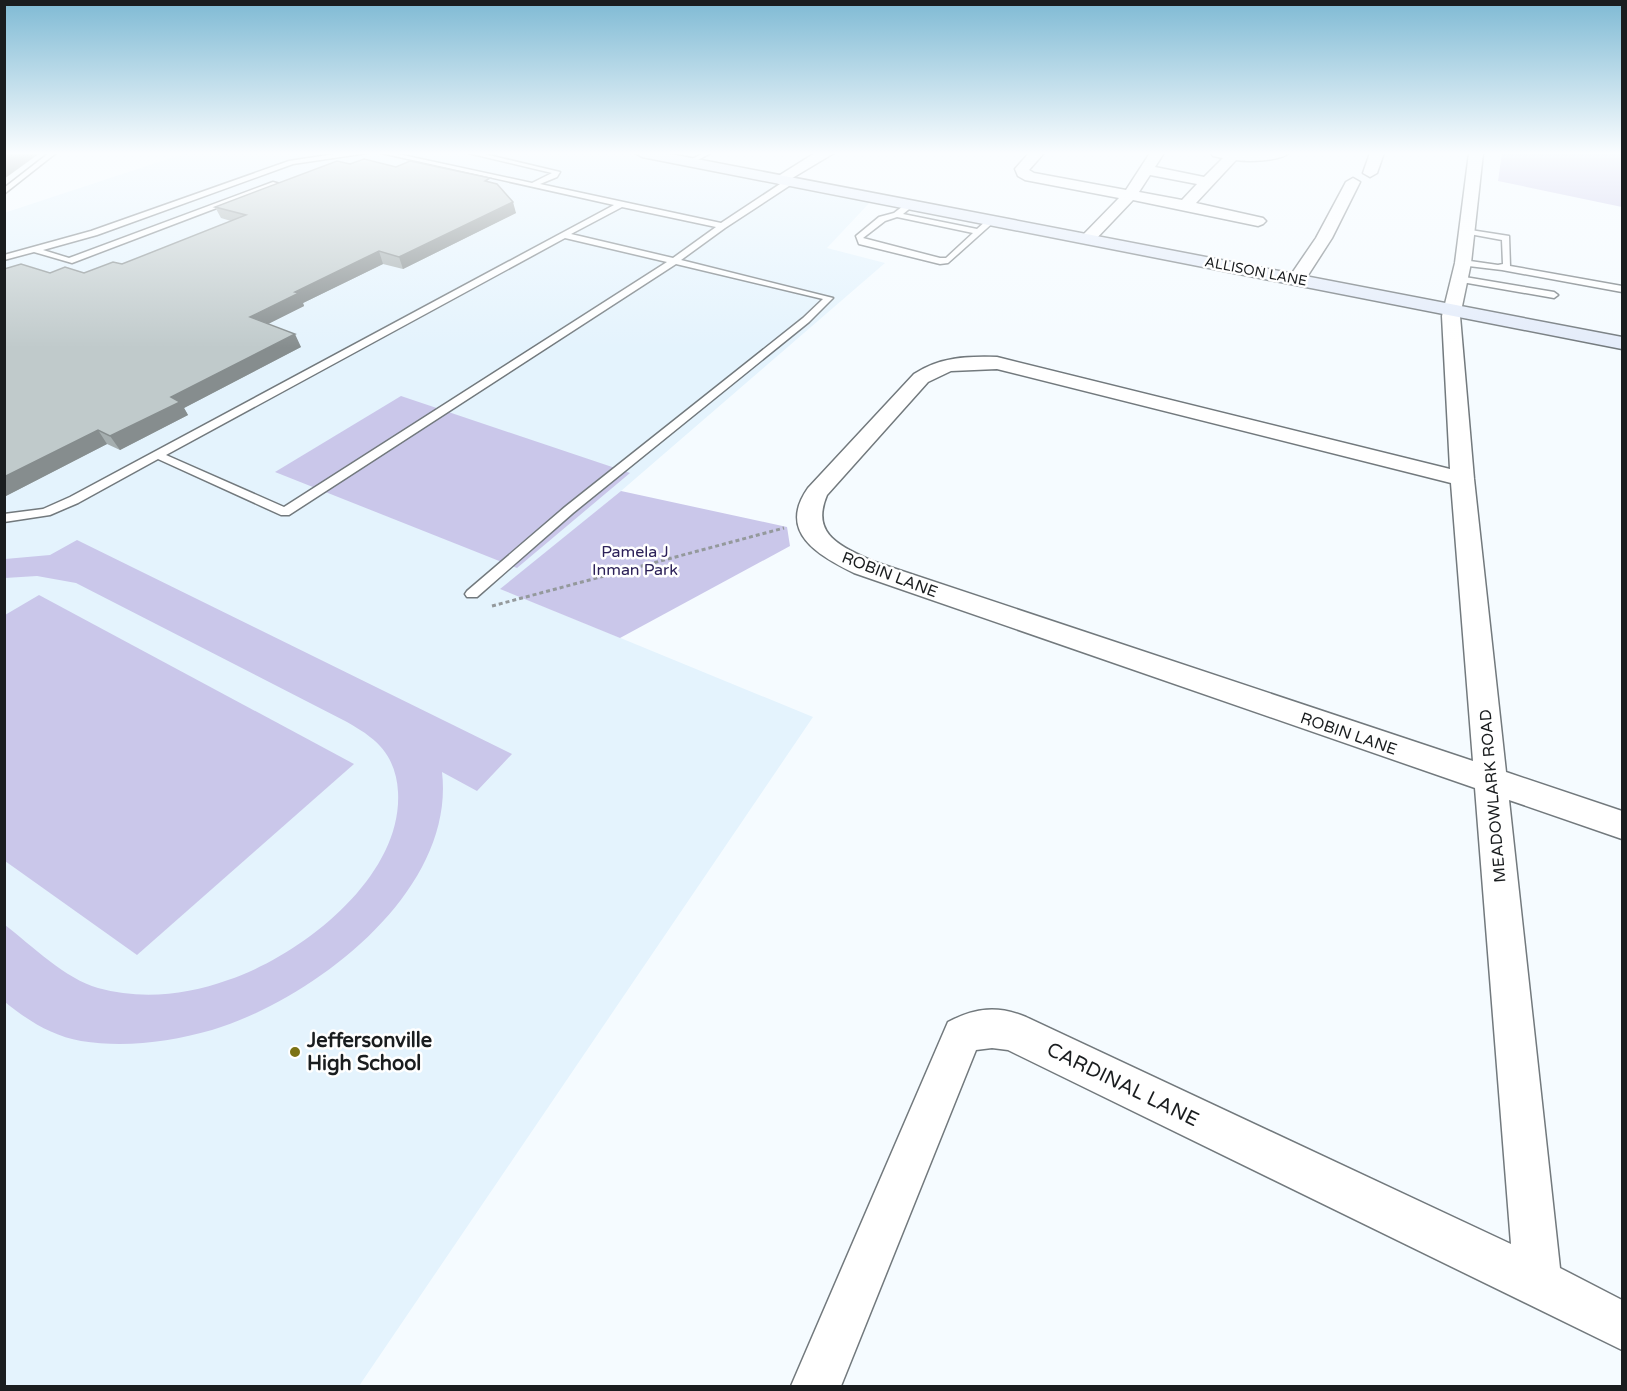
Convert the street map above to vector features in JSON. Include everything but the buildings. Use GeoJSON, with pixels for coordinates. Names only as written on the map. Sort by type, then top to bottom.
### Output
{"type":"FeatureCollection","features":[{"type":"Feature","properties":{"kind":"main road","name":"ALLISON LANE"},"geometry":{"type":"LineString","coordinates":[[944,218],[985,226],[1088,238],[1623,343]]}},
{"type":"Feature","properties":{"kind":"street"},"geometry":{"type":"LineString","coordinates":[[1088,238],[1108,218]]}},
{"type":"Feature","properties":{"kind":"street"},"geometry":{"type":"LineString","coordinates":[[1244,218],[1258,221]]}},
{"type":"Feature","properties":{"kind":"street"},"geometry":{"type":"LineString","coordinates":[[1297,279],[1334,218]]}},
{"type":"Feature","properties":{"kind":"street","name":"MEADOWLARK ROAD"},"geometry":{"type":"LineString","coordinates":[[1469,218],[1461,271],[1451,310],[1461,478],[1538,1282]]}},
{"type":"Feature","properties":{"kind":"street","name":"ROBIN LANE"},"geometry":{"type":"LineString","coordinates":[[1461,478],[997,363],[974,362],[943,366],[921,378],[816,493],[807,514],[810,526],[819,542],[863,567],[1623,825]]}},
{"type":"Feature","properties":{"kind":"street","name":"CARDINAL LANE"},"geometry":{"type":"LineString","coordinates":[[816,1386],[962,1036],[976,1029],[992,1027],[1012,1031],[1538,1282],[1623,1326]]}},
{"type":"Feature","properties":{"kind":"lane"},"geometry":{"type":"LineString","coordinates":[[4,258],[94,233],[136,218]]}},
{"type":"Feature","properties":{"kind":"lane"},"geometry":{"type":"LineString","coordinates":[[36,250],[69,261],[184,218]]}},
{"type":"Feature","properties":{"kind":"lane"},"geometry":{"type":"LineString","coordinates":[[4,518],[46,512],[64,504],[595,218]]}},
{"type":"Feature","properties":{"kind":"lane"},"geometry":{"type":"LineString","coordinates":[[686,218],[723,226]]}},
{"type":"Feature","properties":{"kind":"lane"},"geometry":{"type":"LineString","coordinates":[[158,455],[285,512],[674,261],[735,218]]}},
{"type":"Feature","properties":{"kind":"lane"},"geometry":{"type":"LineString","coordinates":[[885,218],[859,238],[869,245],[940,261],[948,260],[985,226]]}},
{"type":"Feature","properties":{"kind":"lane"},"geometry":{"type":"LineString","coordinates":[[1467,231],[1506,238],[1507,265],[1505,268]]}},
{"type":"Feature","properties":{"kind":"lane"},"geometry":{"type":"LineString","coordinates":[[472,594],[569,510],[806,320],[829,298],[564,235]]}},
{"type":"Feature","properties":{"kind":"lane"},"geometry":{"type":"LineString","coordinates":[[1461,271],[1505,268],[1623,289]]}},
{"type":"Feature","properties":{"kind":"lane"},"geometry":{"type":"LineString","coordinates":[[1461,271],[1554,296]]}},
{"type":"Feature","properties":{"kind":"path"},"geometry":{"type":"LineString","coordinates":[[489,607],[787,527]]}},
{"type":"Feature","properties":{"kind":"shaded area","name":"Jeffersonville High School"},"geometry":{"type":"Polygon","coordinates":[[[4,218],[855,218],[827,248],[885,263],[621,491],[501,589],[813,717],[359,1386],[5,1386],[4,218]]]}},
{"type":"Feature","properties":{"kind":"green space"},"geometry":{"type":"Polygon","coordinates":[[[401,396],[630,473],[517,568],[275,472],[401,396]]]}},
{"type":"Feature","properties":{"kind":"green space","name":"Pamela J Inman Park"},"geometry":{"type":"Polygon","coordinates":[[[621,491],[787,527],[790,546],[620,638],[500,589],[621,491]]]}},
{"type":"Feature","properties":{"kind":"green space"},"geometry":{"type":"Polygon","coordinates":[[[77,540],[512,754],[477,791],[442,772],[440,816],[426,859],[402,898],[370,934],[333,966],[293,993],[252,1015],[212,1030],[163,1041],[114,1044],[70,1039],[22,1015],[5,1002],[5,925],[62,970],[86,984],[114,992],[164,994],[196,989],[228,980],[256,969],[315,932],[342,909],[366,883],[384,854],[395,823],[398,792],[396,776],[387,754],[359,729],[76,583],[37,576],[5,578],[5,559],[50,555],[77,540]]]}},
{"type":"Feature","properties":{"kind":"green space"},"geometry":{"type":"Polygon","coordinates":[[[39,595],[354,764],[137,955],[5,861],[5,615],[39,595]]]}},
{"type":"Feature","properties":{"kind":"place","name":"Jeffersonville High School"},"geometry":{"type":"Point","coordinates":[295,1052]}}]}
